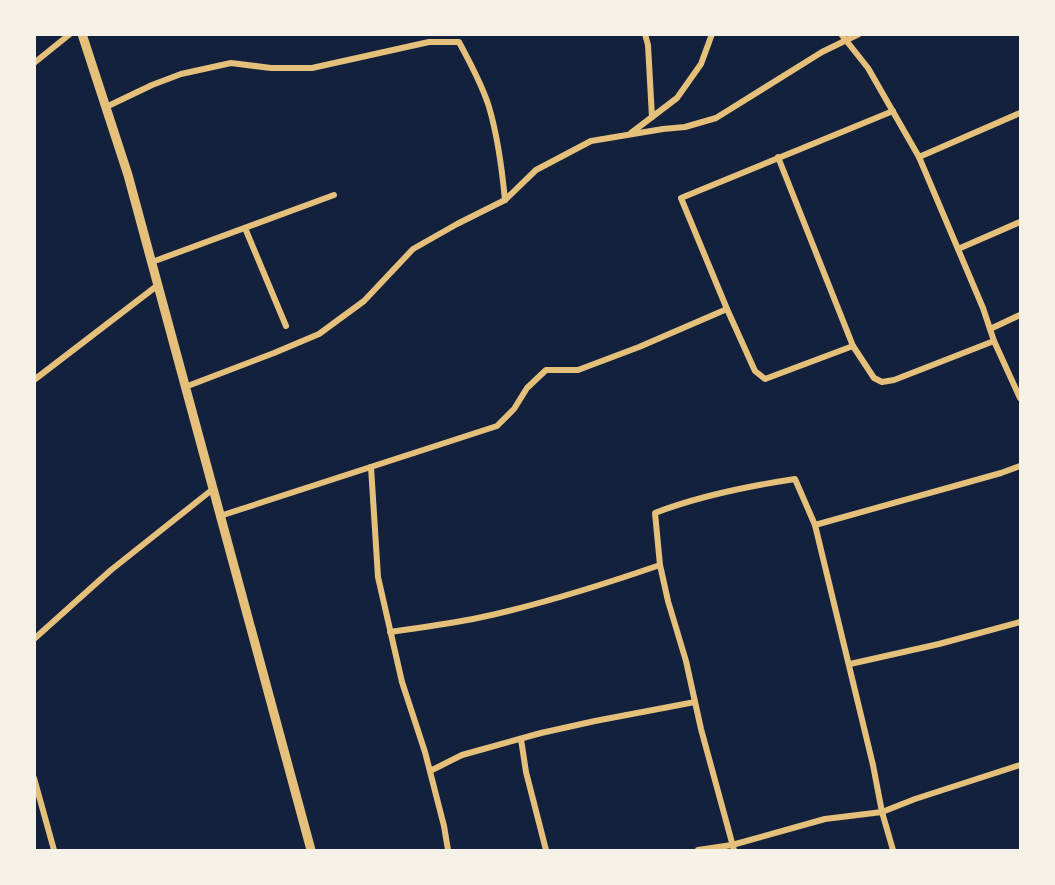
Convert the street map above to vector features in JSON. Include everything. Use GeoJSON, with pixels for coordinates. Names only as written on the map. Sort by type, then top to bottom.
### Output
{"type":"FeatureCollection","features":[{"type":"Feature","properties":{"kind":"street"},"geometry":{"type":"LineString","coordinates":[[34,63],[70,34]]}},
{"type":"Feature","properties":{"kind":"street"},"geometry":{"type":"LineString","coordinates":[[82,34],[128,174],[311,850]]}},
{"type":"Feature","properties":{"kind":"street"},"geometry":{"type":"LineString","coordinates":[[645,34],[648,45],[652,117]]}},
{"type":"Feature","properties":{"kind":"street"},"geometry":{"type":"LineString","coordinates":[[628,135],[677,98],[701,64],[712,34]]}},
{"type":"Feature","properties":{"kind":"street"},"geometry":{"type":"LineString","coordinates":[[841,34],[868,68],[919,157],[983,308],[994,341],[1020,398]]}},
{"type":"Feature","properties":{"kind":"street"},"geometry":{"type":"LineString","coordinates":[[185,387],[319,334],[364,302],[413,249],[505,200],[536,170],[591,141],[663,129],[685,128],[716,118],[822,52],[859,34]]}},
{"type":"Feature","properties":{"kind":"street"},"geometry":{"type":"LineString","coordinates":[[106,106],[152,84],[181,74],[231,63],[271,68],[312,68],[429,42],[459,42],[489,106],[502,167],[505,200]]}},
{"type":"Feature","properties":{"kind":"street"},"geometry":{"type":"LineString","coordinates":[[853,346],[765,379],[755,371],[681,198],[893,111]]}},
{"type":"Feature","properties":{"kind":"street"},"geometry":{"type":"LineString","coordinates":[[919,157],[1020,113]]}},
{"type":"Feature","properties":{"kind":"street"},"geometry":{"type":"LineString","coordinates":[[778,157],[853,346],[874,378],[882,382],[894,380],[994,341]]}},
{"type":"Feature","properties":{"kind":"street"},"geometry":{"type":"LineString","coordinates":[[152,262],[334,195]]}},
{"type":"Feature","properties":{"kind":"street"},"geometry":{"type":"LineString","coordinates":[[958,249],[1020,222]]}},
{"type":"Feature","properties":{"kind":"street"},"geometry":{"type":"LineString","coordinates":[[245,228],[286,326]]}},
{"type":"Feature","properties":{"kind":"street"},"geometry":{"type":"LineString","coordinates":[[34,380],[158,285]]}},
{"type":"Feature","properties":{"kind":"street"},"geometry":{"type":"LineString","coordinates":[[220,516],[497,426],[514,409],[527,388],[546,370],[578,370],[639,347],[727,309]]}},
{"type":"Feature","properties":{"kind":"street"},"geometry":{"type":"LineString","coordinates":[[990,328],[1020,315]]}},
{"type":"Feature","properties":{"kind":"street"},"geometry":{"type":"LineString","coordinates":[[815,525],[1020,466]]}},
{"type":"Feature","properties":{"kind":"street"},"geometry":{"type":"LineString","coordinates":[[371,467],[378,577],[402,682],[430,771],[448,850]]}},
{"type":"Feature","properties":{"kind":"street"},"geometry":{"type":"LineString","coordinates":[[733,848],[686,661],[668,601],[660,565],[656,513],[681,503],[756,485],[795,479],[815,525],[850,664],[882,812],[893,850]]}},
{"type":"Feature","properties":{"kind":"street"},"geometry":{"type":"LineString","coordinates":[[34,639],[111,570],[213,489]]}},
{"type":"Feature","properties":{"kind":"street"},"geometry":{"type":"LineString","coordinates":[[390,632],[474,619],[527,606],[574,594],[660,565]]}},
{"type":"Feature","properties":{"kind":"street"},"geometry":{"type":"LineString","coordinates":[[850,664],[939,644],[1020,622]]}},
{"type":"Feature","properties":{"kind":"street"},"geometry":{"type":"LineString","coordinates":[[430,771],[462,755],[521,739],[595,721],[695,702]]}},
{"type":"Feature","properties":{"kind":"street"},"geometry":{"type":"LineString","coordinates":[[521,739],[526,772],[546,850]]}},
{"type":"Feature","properties":{"kind":"street"},"geometry":{"type":"LineString","coordinates":[[698,850],[733,848],[825,819],[882,812],[1020,765]]}},
{"type":"Feature","properties":{"kind":"street"},"geometry":{"type":"LineString","coordinates":[[34,778],[54,850]]}}]}
